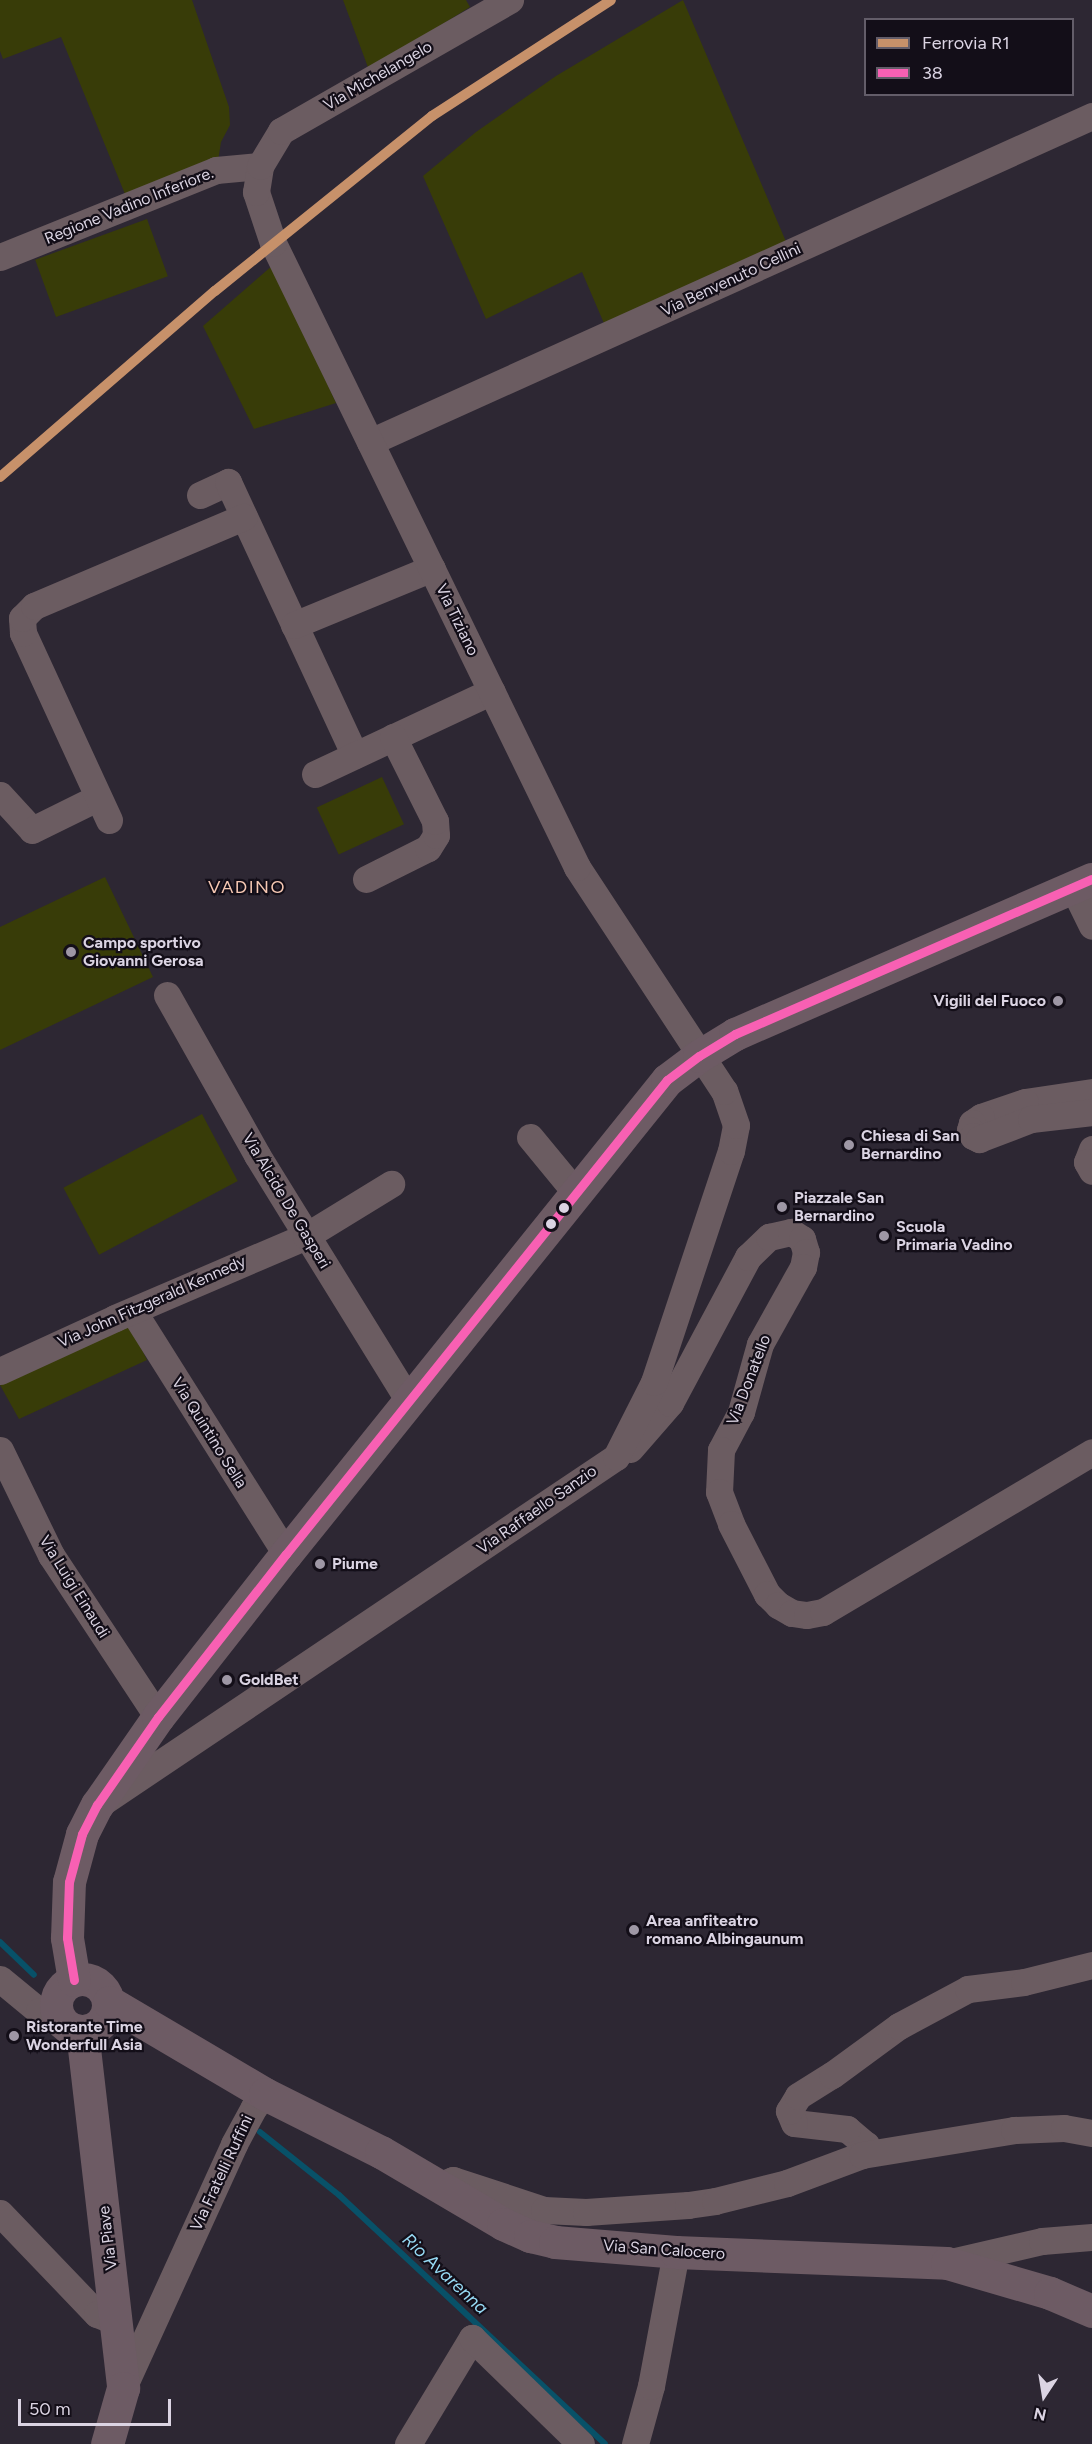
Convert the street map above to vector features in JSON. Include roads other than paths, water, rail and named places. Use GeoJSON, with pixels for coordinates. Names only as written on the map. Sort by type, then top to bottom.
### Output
{"type":"FeatureCollection","features":[{"type":"Feature","properties":{"kind":"main road"},"geometry":{"type":"LineString","coordinates":[[75,1980],[67,1938],[69,1882],[82,1834],[97,1805],[158,1718],[286,1554],[667,1080],[699,1056],[735,1034],[1083,883]]}},
{"type":"Feature","properties":{"kind":"main road"},"geometry":{"type":"LineString","coordinates":[[108,2002],[104,2019],[91,2030],[70,2024],[56,2000],[59,1992],[75,1980],[94,1982],[101,1987],[108,2002],[265,2094]]}},
{"type":"Feature","properties":{"kind":"main road","name":"Via Piave"},"geometry":{"type":"LineString","coordinates":[[70,2024],[117,2322],[123,2388],[107,2444]]}},
{"type":"Feature","properties":{"kind":"main road","name":"Via San Calocero"},"geometry":{"type":"LineString","coordinates":[[265,2094],[381,2152],[503,2224],[530,2236],[555,2242],[676,2252],[947,2263],[1050,2293],[1092,2311]]}},
{"type":"Feature","properties":{"kind":"street","name":"Via Michelangelo"},"geometry":{"type":"LineString","coordinates":[[260,166],[280,131],[510,0]]}},
{"type":"Feature","properties":{"kind":"street","name":"Via Benvenuto Cellini"},"geometry":{"type":"LineString","coordinates":[[370,442],[1092,116]]}},
{"type":"Feature","properties":{"kind":"street","name":"Regione Vadino Inferiore."},"geometry":{"type":"LineString","coordinates":[[0,257],[216,170],[260,166]]}},
{"type":"Feature","properties":{"kind":"street","name":"Via Tiziano"},"geometry":{"type":"LineString","coordinates":[[260,166],[255,192],[273,243],[577,867],[699,1056]]}},
{"type":"Feature","properties":{"kind":"street"},"geometry":{"type":"LineString","coordinates":[[200,495],[228,483],[354,755]]}},
{"type":"Feature","properties":{"kind":"street"},"geometry":{"type":"LineString","coordinates":[[0,795],[32,830],[103,809],[23,633],[22,618],[34,606],[244,517]]}},
{"type":"Feature","properties":{"kind":"street"},"geometry":{"type":"LineString","coordinates":[[294,625],[432,568]]}},
{"type":"Feature","properties":{"kind":"street"},"geometry":{"type":"LineString","coordinates":[[315,774],[492,691]]}},
{"type":"Feature","properties":{"kind":"street"},"geometry":{"type":"LineString","coordinates":[[366,879],[428,848],[436,835],[435,821],[393,737]]}},
{"type":"Feature","properties":{"kind":"street"},"geometry":{"type":"LineString","coordinates":[[1083,883],[1092,926]]}},
{"type":"Feature","properties":{"kind":"street","name":"Via Alcide De Gasperi"},"geometry":{"type":"LineString","coordinates":[[167,995],[257,1155],[410,1402]]}},
{"type":"Feature","properties":{"kind":"street","name":"Via Raffaello Sanzio"},"geometry":{"type":"LineString","coordinates":[[97,1805],[616,1457],[654,1382],[731,1151],[736,1125],[724,1091],[699,1056]]}},
{"type":"Feature","properties":{"kind":"street"},"geometry":{"type":"LineString","coordinates":[[1092,1092],[1025,1102],[981,1117],[972,1123],[970,1130],[973,1136],[979,1139],[1031,1119],[1092,1112]]}},
{"type":"Feature","properties":{"kind":"street"},"geometry":{"type":"LineString","coordinates":[[530,1137],[577,1194]]}},
{"type":"Feature","properties":{"kind":"street"},"geometry":{"type":"LineString","coordinates":[[1092,1149],[1087,1162],[1092,1171]]}},
{"type":"Feature","properties":{"kind":"street","name":"Via John Fitzgerald Kennedy"},"geometry":{"type":"LineString","coordinates":[[0,1371],[306,1236],[391,1184]]}},
{"type":"Feature","properties":{"kind":"street","name":"Via Donatello"},"geometry":{"type":"LineString","coordinates":[[616,1457],[635,1446],[670,1403],[748,1257],[769,1237],[790,1232],[802,1239],[806,1252],[803,1268],[760,1344],[741,1412],[721,1450],[719,1492],[731,1524],[767,1594],[778,1605],[792,1613],[807,1615],[823,1612],[1092,1452]]}},
{"type":"Feature","properties":{"kind":"street","name":"Via Quintino Sella"},"geometry":{"type":"LineString","coordinates":[[133,1311],[286,1554]]}},
{"type":"Feature","properties":{"kind":"street","name":"Via Luigi Einaudi"},"geometry":{"type":"LineString","coordinates":[[0,1450],[51,1556],[158,1718]]}},
{"type":"Feature","properties":{"kind":"street"},"geometry":{"type":"LineString","coordinates":[[861,2155],[866,2145],[847,2129],[794,2123],[789,2111],[798,2096],[832,2075],[899,2026],[968,1989],[1024,1982],[1092,1965]]}},
{"type":"Feature","properties":{"kind":"street"},"geometry":{"type":"LineString","coordinates":[[0,1979],[39,2011],[70,2024]]}},
{"type":"Feature","properties":{"kind":"street","name":"Via Fratelli Ruffini"},"geometry":{"type":"LineString","coordinates":[[123,2388],[234,2144],[254,2107],[265,2094]]}},
{"type":"Feature","properties":{"kind":"street"},"geometry":{"type":"LineString","coordinates":[[438,2186],[453,2180],[544,2210],[586,2212],[715,2201],[787,2183],[861,2155],[1014,2130],[1064,2128],[1092,2133]]}},
{"type":"Feature","properties":{"kind":"street"},"geometry":{"type":"LineString","coordinates":[[0,2212],[97,2314],[117,2322]]}},
{"type":"Feature","properties":{"kind":"street"},"geometry":{"type":"LineString","coordinates":[[947,2263],[1042,2241],[1092,2237]]}},
{"type":"Feature","properties":{"kind":"street"},"geometry":{"type":"LineString","coordinates":[[635,2443],[653,2375],[676,2252]]}},
{"type":"Feature","properties":{"kind":"street"},"geometry":{"type":"LineString","coordinates":[[408,2444],[472,2338],[581,2444]]}},
{"type":"Feature","properties":{"kind":"waterway","name":"Rio Avarenna"},"geometry":{"type":"LineString","coordinates":[[0,1942],[34,1975]]}},
{"type":"Feature","properties":{"kind":"waterway","name":"Rio Avarenna"},"geometry":{"type":"LineString","coordinates":[[260,2132],[339,2195],[605,2444]]}},
{"type":"Feature","properties":{"kind":"rail line","name":"R1"},"geometry":{"type":"LineString","coordinates":[[0,477],[215,291],[432,116],[611,0]]}},
{"type":"Feature","properties":{"kind":"place","name":"Campo sportivo Giovanni Gerosa"},"geometry":{"type":"Point","coordinates":[71,952]}},
{"type":"Feature","properties":{"kind":"place","name":"Vigili del Fuoco"},"geometry":{"type":"Point","coordinates":[1058,1001]}},
{"type":"Feature","properties":{"kind":"place","name":"Chiesa di San Bernardino"},"geometry":{"type":"Point","coordinates":[849,1145]}},
{"type":"Feature","properties":{"kind":"place","name":"Piazzale San Bernardino"},"geometry":{"type":"Point","coordinates":[782,1207]}},
{"type":"Feature","properties":{"kind":"place","name":"Scuola Primaria Vadino"},"geometry":{"type":"Point","coordinates":[884,1236]}},
{"type":"Feature","properties":{"kind":"place","name":"Piume"},"geometry":{"type":"Point","coordinates":[320,1564]}},
{"type":"Feature","properties":{"kind":"place","name":"GoldBet"},"geometry":{"type":"Point","coordinates":[227,1680]}},
{"type":"Feature","properties":{"kind":"place","name":"Area anfiteatro romano Albingaunum"},"geometry":{"type":"Point","coordinates":[634,1930]}},
{"type":"Feature","properties":{"kind":"place","name":"Ristorante Time Wonderfull Asia"},"geometry":{"type":"Point","coordinates":[14,2036]}},
{"type":"Feature","properties":{"kind":"district","name":"VADINO"},"geometry":{"type":"Point","coordinates":[247,887]}}]}
